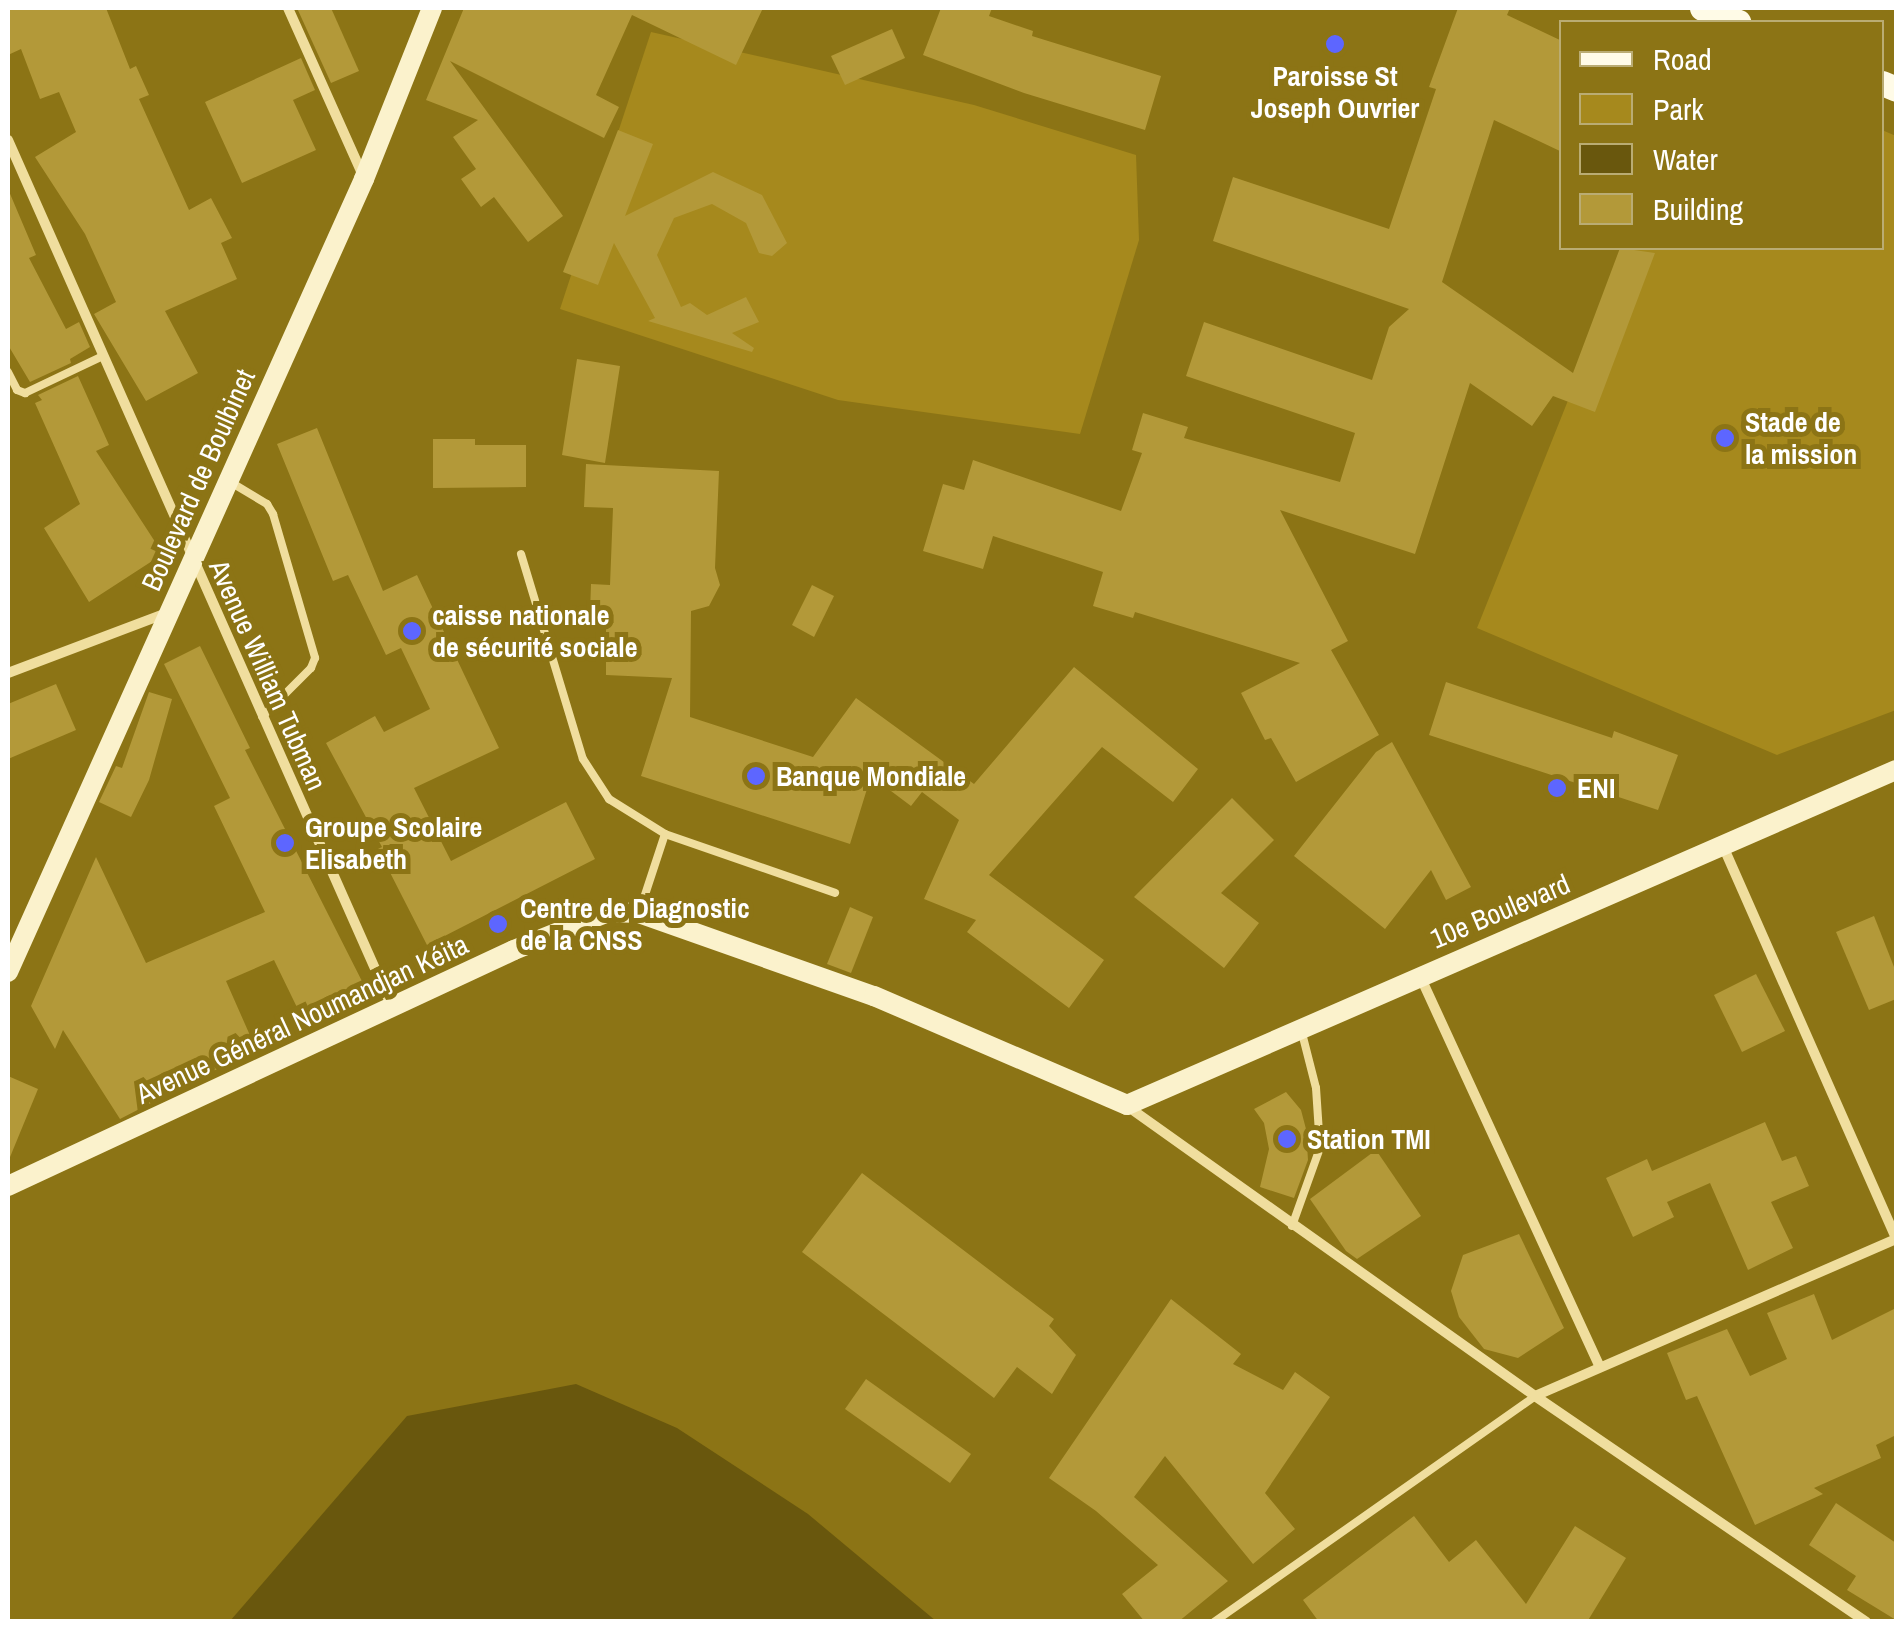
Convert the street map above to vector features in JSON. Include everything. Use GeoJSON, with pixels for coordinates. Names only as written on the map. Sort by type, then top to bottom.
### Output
{"type":"FeatureCollection","features":[{"type":"Feature","properties":{"kind":"main road","name":"Boulevard de Boulbinet"},"geometry":{"type":"LineString","coordinates":[[8,972],[364,179],[432,8]]}},
{"type":"Feature","properties":{"kind":"main road"},"geometry":{"type":"LineString","coordinates":[[1702,8],[1733,20]]}},
{"type":"Feature","properties":{"kind":"main road","name":"10e Boulevard"},"geometry":{"type":"LineString","coordinates":[[1126,1105],[1896,770]]}},
{"type":"Feature","properties":{"kind":"main road","name":"Avenue Général Noumandjan Kéita"},"geometry":{"type":"LineString","coordinates":[[8,1186],[582,920],[608,912],[639,913],[874,996],[1126,1105]]}},
{"type":"Feature","properties":{"kind":"street"},"geometry":{"type":"LineString","coordinates":[[288,8],[364,179]]}},
{"type":"Feature","properties":{"kind":"street","name":"Avenue William Tubman"},"geometry":{"type":"LineString","coordinates":[[8,140],[392,1009]]}},
{"type":"Feature","properties":{"kind":"street"},"geometry":{"type":"LineString","coordinates":[[8,672],[168,612]]}},
{"type":"Feature","properties":{"kind":"street"},"geometry":{"type":"LineString","coordinates":[[1535,1396],[1896,1238],[1723,845]]}},
{"type":"Feature","properties":{"kind":"street"},"geometry":{"type":"LineString","coordinates":[[1420,976],[1600,1367]]}},
{"type":"Feature","properties":{"kind":"street"},"geometry":{"type":"LineString","coordinates":[[1126,1105],[1535,1396],[1866,1622]]}},
{"type":"Feature","properties":{"kind":"lane"},"geometry":{"type":"LineString","coordinates":[[8,372],[17,390],[25,392],[103,356]]}},
{"type":"Feature","properties":{"kind":"lane"},"geometry":{"type":"LineString","coordinates":[[228,480],[267,504],[273,514],[315,658],[312,668],[262,717]]}},
{"type":"Feature","properties":{"kind":"lane"},"geometry":{"type":"LineString","coordinates":[[522,554],[583,759],[609,799],[665,834],[835,893]]}},
{"type":"Feature","properties":{"kind":"lane"},"geometry":{"type":"LineString","coordinates":[[639,913],[665,834]]}},
{"type":"Feature","properties":{"kind":"lane"},"geometry":{"type":"LineString","coordinates":[[1292,1226],[1320,1148],[1316,1088],[1301,1029]]}},
{"type":"Feature","properties":{"kind":"lane"},"geometry":{"type":"LineString","coordinates":[[1214,1622],[1535,1396]]}},
{"type":"Feature","properties":{"kind":"green space"},"geometry":{"type":"Polygon","coordinates":[[[651,32],[974,105],[1136,155],[1139,240],[1080,434],[838,400],[560,309],[651,32]]]}},
{"type":"Feature","properties":{"kind":"green space","name":"Stade de la mission"},"geometry":{"type":"Polygon","coordinates":[[[1884,131],[1896,136],[1896,710],[1777,755],[1477,628],[1628,250],[1884,250],[1884,131]]]}},
{"type":"Feature","properties":{"kind":"water"},"geometry":{"type":"Polygon","coordinates":[[[576,1384],[677,1428],[808,1514],[936,1621],[230,1621],[407,1416],[576,1384]]]}},
{"type":"Feature","properties":{"kind":"building"},"geometry":{"type":"Polygon","coordinates":[[[8,8],[106,8],[130,69],[136,66],[149,95],[139,99],[189,210],[211,198],[232,238],[221,243],[237,279],[165,311],[198,373],[146,401],[94,314],[116,302],[85,234],[35,157],[76,132],[59,92],[40,99],[21,49],[8,55],[8,8]]]}},
{"type":"Feature","properties":{"kind":"building"},"geometry":{"type":"Polygon","coordinates":[[[297,8],[331,8],[359,71],[331,83],[297,8]]]}},
{"type":"Feature","properties":{"kind":"building"},"geometry":{"type":"Polygon","coordinates":[[[464,8],[763,8],[736,65],[632,15],[596,95],[619,107],[604,138],[450,61],[563,216],[528,242],[494,197],[481,207],[461,179],[476,169],[453,137],[478,120],[426,100],[464,8]]]}},
{"type":"Feature","properties":{"kind":"building"},"geometry":{"type":"Polygon","coordinates":[[[941,8],[992,8],[989,16],[1033,31],[1032,36],[1161,76],[1145,130],[1024,93],[923,55],[941,8]]]}},
{"type":"Feature","properties":{"kind":"building"},"geometry":{"type":"Polygon","coordinates":[[[1458,8],[1510,8],[1507,15],[1559,40],[1559,151],[1494,120],[1442,282],[1573,373],[1619,250],[1655,253],[1595,412],[1553,396],[1532,426],[1470,383],[1415,554],[1280,510],[1348,641],[1331,650],[1379,735],[1296,782],[1271,738],[1265,740],[1241,693],[1300,663],[1135,612],[1133,618],[1093,606],[1103,572],[993,536],[983,569],[923,551],[943,484],[964,490],[973,460],[1121,511],[1142,453],[1132,450],[1143,413],[1188,427],[1184,438],[1340,482],[1355,433],[1186,376],[1204,322],[1372,380],[1389,327],[1409,309],[1213,241],[1233,177],[1389,229],[1436,89],[1429,87],[1458,8]]]}},
{"type":"Feature","properties":{"kind":"building"},"geometry":{"type":"Polygon","coordinates":[[[892,29],[905,58],[845,85],[831,56],[892,29]]]}},
{"type":"Feature","properties":{"kind":"building"},"geometry":{"type":"Polygon","coordinates":[[[301,58],[315,90],[293,100],[316,150],[242,183],[205,102],[301,58]]]}},
{"type":"Feature","properties":{"kind":"building"},"geometry":{"type":"Polygon","coordinates":[[[618,130],[653,144],[625,216],[713,172],[762,195],[787,243],[772,256],[759,253],[746,223],[712,204],[674,218],[657,255],[681,307],[690,303],[707,315],[746,297],[759,322],[732,333],[754,348],[752,352],[648,321],[655,318],[614,243],[598,285],[563,272],[618,130]]]}},
{"type":"Feature","properties":{"kind":"building"},"geometry":{"type":"Polygon","coordinates":[[[8,189],[36,255],[29,258],[66,329],[79,322],[90,347],[70,359],[71,363],[30,382],[8,345],[8,189]]]}},
{"type":"Feature","properties":{"kind":"building"},"geometry":{"type":"Polygon","coordinates":[[[577,359],[620,366],[605,463],[562,455],[577,359]]]}},
{"type":"Feature","properties":{"kind":"building"},"geometry":{"type":"Polygon","coordinates":[[[78,376],[109,445],[96,451],[163,554],[89,602],[44,528],[80,504],[35,403],[42,400],[38,395],[78,376]]]}},
{"type":"Feature","properties":{"kind":"building"},"geometry":{"type":"Polygon","coordinates":[[[317,428],[383,591],[417,575],[499,748],[414,788],[451,861],[566,802],[595,859],[427,945],[378,849],[382,847],[326,743],[375,716],[384,732],[430,709],[401,648],[386,655],[348,575],[333,581],[277,444],[317,428]]]}},
{"type":"Feature","properties":{"kind":"building"},"geometry":{"type":"Polygon","coordinates":[[[433,439],[475,439],[475,445],[526,445],[526,487],[433,488],[433,439]]]}},
{"type":"Feature","properties":{"kind":"building"},"geometry":{"type":"Polygon","coordinates":[[[586,464],[719,471],[715,568],[720,585],[709,606],[691,611],[690,717],[813,757],[856,698],[974,784],[1074,667],[1198,769],[1173,802],[1102,747],[989,875],[1104,960],[1069,1008],[967,932],[976,920],[924,899],[959,820],[922,792],[911,806],[871,776],[850,844],[641,776],[672,678],[606,675],[606,614],[590,613],[591,584],[610,585],[613,508],[584,507],[586,464]]]}},
{"type":"Feature","properties":{"kind":"building"},"geometry":{"type":"Polygon","coordinates":[[[812,585],[834,596],[814,637],[792,625],[812,585]]]}},
{"type":"Feature","properties":{"kind":"building"},"geometry":{"type":"Polygon","coordinates":[[[200,646],[250,748],[245,750],[371,999],[308,1030],[274,960],[226,981],[256,1049],[120,1119],[63,1030],[55,1049],[31,1006],[96,857],[146,963],[265,912],[214,806],[230,798],[164,664],[200,646]]]}},
{"type":"Feature","properties":{"kind":"building"},"geometry":{"type":"Polygon","coordinates":[[[1446,682],[1612,738],[1614,731],[1678,755],[1658,810],[1429,735],[1446,682]]]}},
{"type":"Feature","properties":{"kind":"building"},"geometry":{"type":"Polygon","coordinates":[[[56,684],[76,730],[8,759],[8,704],[56,684]]]}},
{"type":"Feature","properties":{"kind":"building"},"geometry":{"type":"Polygon","coordinates":[[[149,692],[172,699],[149,780],[131,817],[99,802],[116,766],[122,768],[149,692]]]}},
{"type":"Feature","properties":{"kind":"building"},"geometry":{"type":"Polygon","coordinates":[[[1392,742],[1471,887],[1446,900],[1431,870],[1385,929],[1294,856],[1376,752],[1392,742]]]}},
{"type":"Feature","properties":{"kind":"building"},"geometry":{"type":"Polygon","coordinates":[[[1232,798],[1274,840],[1221,893],[1259,923],[1224,968],[1134,897],[1232,798]]]}},
{"type":"Feature","properties":{"kind":"building"},"geometry":{"type":"Polygon","coordinates":[[[850,907],[873,917],[851,973],[827,964],[850,907]]]}},
{"type":"Feature","properties":{"kind":"building"},"geometry":{"type":"Polygon","coordinates":[[[1874,916],[1896,972],[1896,999],[1869,1010],[1836,932],[1874,916]]]}},
{"type":"Feature","properties":{"kind":"building"},"geometry":{"type":"Polygon","coordinates":[[[1756,974],[1785,1031],[1742,1052],[1714,995],[1756,974]]]}},
{"type":"Feature","properties":{"kind":"building"},"geometry":{"type":"Polygon","coordinates":[[[8,1076],[38,1089],[8,1162],[8,1076]]]}},
{"type":"Feature","properties":{"kind":"building","name":"Station TMI"},"geometry":{"type":"Polygon","coordinates":[[[1286,1092],[1301,1110],[1306,1129],[1308,1160],[1294,1198],[1260,1187],[1269,1149],[1264,1123],[1254,1109],[1286,1092]]]}},
{"type":"Feature","properties":{"kind":"building"},"geometry":{"type":"Polygon","coordinates":[[[1765,1122],[1782,1161],[1796,1156],[1809,1186],[1771,1202],[1793,1248],[1748,1270],[1710,1183],[1667,1202],[1674,1217],[1633,1237],[1606,1178],[1647,1159],[1652,1171],[1765,1122]]]}},
{"type":"Feature","properties":{"kind":"building"},"geometry":{"type":"Polygon","coordinates":[[[1376,1150],[1421,1216],[1357,1259],[1346,1251],[1310,1199],[1376,1150]]]}},
{"type":"Feature","properties":{"kind":"building"},"geometry":{"type":"Polygon","coordinates":[[[862,1173],[1054,1319],[1049,1326],[1076,1355],[1052,1394],[1017,1367],[994,1398],[802,1252],[862,1173]]]}},
{"type":"Feature","properties":{"kind":"building"},"geometry":{"type":"Polygon","coordinates":[[[1519,1234],[1564,1328],[1518,1358],[1484,1349],[1459,1317],[1451,1291],[1463,1255],[1519,1234]]]}},
{"type":"Feature","properties":{"kind":"building"},"geometry":{"type":"Polygon","coordinates":[[[1814,1294],[1832,1340],[1896,1308],[1896,1435],[1876,1445],[1881,1458],[1814,1488],[1823,1494],[1755,1525],[1697,1396],[1686,1400],[1667,1353],[1727,1329],[1750,1376],[1787,1359],[1767,1313],[1814,1294]]]}},
{"type":"Feature","properties":{"kind":"building"},"geometry":{"type":"Polygon","coordinates":[[[1171,1299],[1241,1354],[1233,1364],[1283,1390],[1295,1372],[1330,1397],[1265,1493],[1295,1529],[1253,1564],[1165,1456],[1134,1497],[1228,1581],[1178,1622],[1145,1622],[1122,1594],[1158,1565],[1096,1511],[1049,1478],[1171,1299]]]}},
{"type":"Feature","properties":{"kind":"building"},"geometry":{"type":"Polygon","coordinates":[[[866,1379],[971,1454],[950,1483],[845,1409],[866,1379]]]}},
{"type":"Feature","properties":{"kind":"building"},"geometry":{"type":"Polygon","coordinates":[[[1836,1503],[1896,1543],[1896,1620],[1847,1590],[1856,1576],[1809,1545],[1836,1503]]]}},
{"type":"Feature","properties":{"kind":"building"},"geometry":{"type":"Polygon","coordinates":[[[1414,1516],[1449,1562],[1476,1540],[1526,1604],[1575,1526],[1626,1558],[1587,1622],[1319,1622],[1303,1600],[1414,1516]]]}},
{"type":"Feature","properties":{"kind":"place","name":"Paroisse St Joseph Ouvrier"},"geometry":{"type":"Point","coordinates":[1335,44]}},
{"type":"Feature","properties":{"kind":"place","name":"Stade de la mission"},"geometry":{"type":"Point","coordinates":[1725,438]}},
{"type":"Feature","properties":{"kind":"place","name":"caisse nationale de sécurité sociale"},"geometry":{"type":"Point","coordinates":[412,631]}},
{"type":"Feature","properties":{"kind":"place","name":"Banque Mondiale"},"geometry":{"type":"Point","coordinates":[756,776]}},
{"type":"Feature","properties":{"kind":"place","name":"ENI"},"geometry":{"type":"Point","coordinates":[1557,788]}},
{"type":"Feature","properties":{"kind":"place","name":"Groupe Scolaire Elisabeth"},"geometry":{"type":"Point","coordinates":[285,843]}},
{"type":"Feature","properties":{"kind":"place","name":"Centre de Diagnostic de la CNSS"},"geometry":{"type":"Point","coordinates":[498,924]}},
{"type":"Feature","properties":{"kind":"place","name":"Station TMI"},"geometry":{"type":"Point","coordinates":[1287,1139]}}]}
